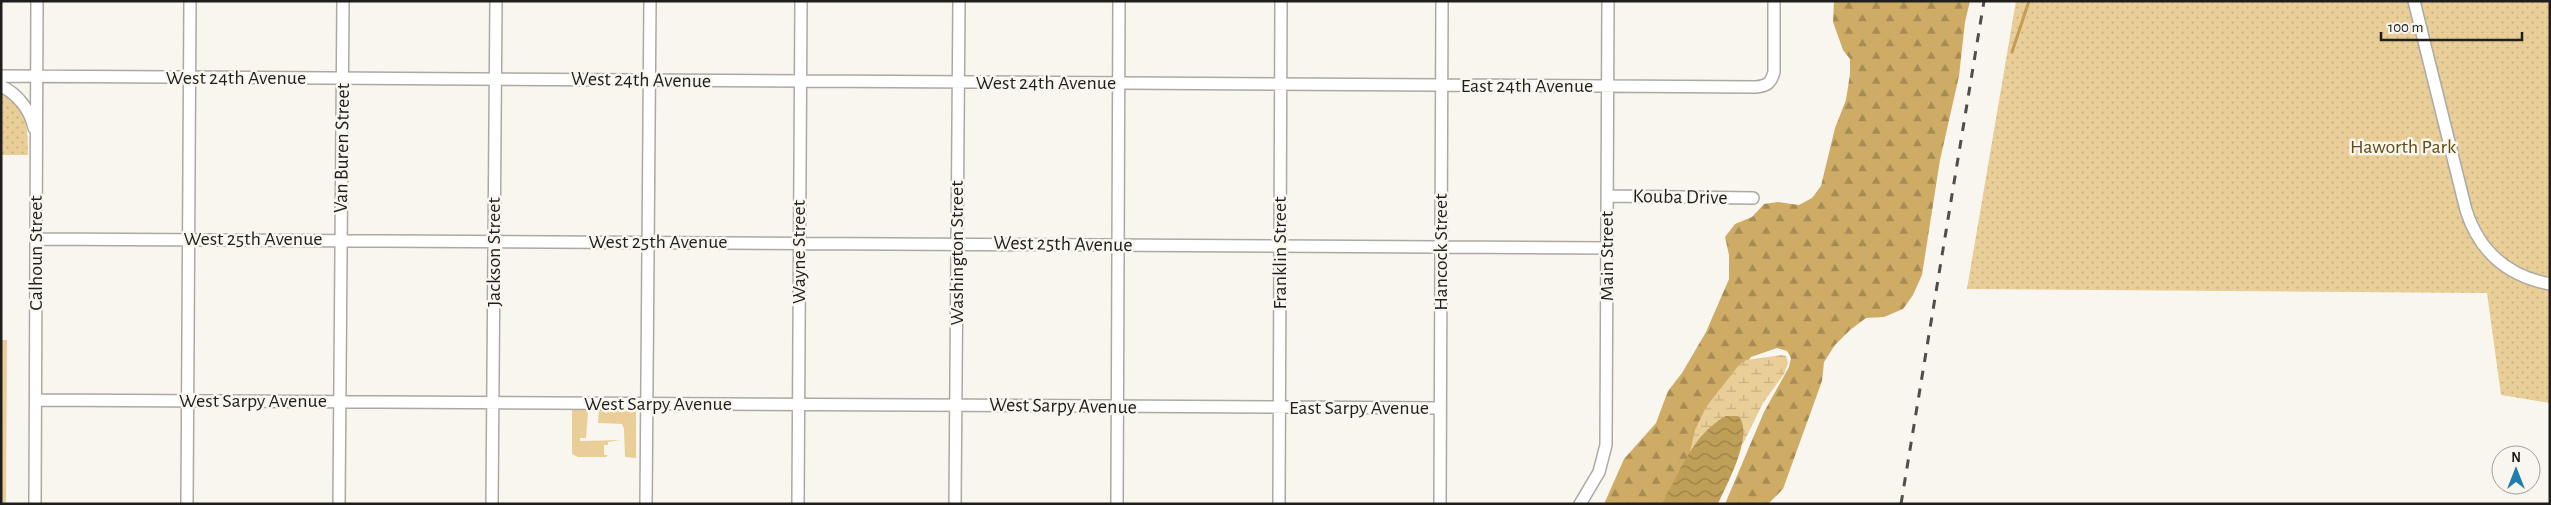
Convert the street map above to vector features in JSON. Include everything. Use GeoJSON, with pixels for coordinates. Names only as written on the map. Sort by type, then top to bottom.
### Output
{"type":"FeatureCollection","features":[{"type":"Feature","properties":{"kind":"street","name":"Calhoun Street"},"geometry":{"type":"LineString","coordinates":[[35,504],[37,1]]}},
{"type":"Feature","properties":{"kind":"street"},"geometry":{"type":"LineString","coordinates":[[187,504],[190,1]]}},
{"type":"Feature","properties":{"kind":"street","name":"Van Buren Street"},"geometry":{"type":"LineString","coordinates":[[339,504],[343,1]]}},
{"type":"Feature","properties":{"kind":"street","name":"Jackson Street"},"geometry":{"type":"LineString","coordinates":[[492,504],[496,1]]}},
{"type":"Feature","properties":{"kind":"street"},"geometry":{"type":"LineString","coordinates":[[646,504],[650,1]]}},
{"type":"Feature","properties":{"kind":"street","name":"Wayne Street"},"geometry":{"type":"LineString","coordinates":[[798,504],[801,1]]}},
{"type":"Feature","properties":{"kind":"street","name":"Washington Street"},"geometry":{"type":"LineString","coordinates":[[955,504],[959,1]]}},
{"type":"Feature","properties":{"kind":"street"},"geometry":{"type":"LineString","coordinates":[[1117,504],[1119,1]]}},
{"type":"Feature","properties":{"kind":"street","name":"Franklin Street"},"geometry":{"type":"LineString","coordinates":[[1279,504],[1281,1]]}},
{"type":"Feature","properties":{"kind":"street","name":"Hancock Street"},"geometry":{"type":"LineString","coordinates":[[1440,504],[1442,1]]}},
{"type":"Feature","properties":{"kind":"street","name":"Main Street"},"geometry":{"type":"LineString","coordinates":[[1580,504],[1599,472],[1606,445],[1608,1]]}},
{"type":"Feature","properties":{"kind":"street","name":"East 24th Avenue"},"geometry":{"type":"LineString","coordinates":[[1280,85],[1765,86],[1771,81],[1774,72],[1774,1]]}},
{"type":"Feature","properties":{"kind":"street"},"geometry":{"type":"LineString","coordinates":[[2414,1],[2466,210],[2476,235],[2484,248],[2510,270],[2536,281],[2550,284]]}},
{"type":"Feature","properties":{"kind":"street","name":"West 24th Avenue"},"geometry":{"type":"LineString","coordinates":[[1,76],[1280,85]]}},
{"type":"Feature","properties":{"kind":"street"},"geometry":{"type":"LineString","coordinates":[[1,86],[23,104],[32,122],[37,141]]}},
{"type":"Feature","properties":{"kind":"street","name":"Kouba Drive"},"geometry":{"type":"LineString","coordinates":[[1607,196],[1753,198]]}},
{"type":"Feature","properties":{"kind":"street","name":"West 25th Avenue"},"geometry":{"type":"LineString","coordinates":[[36,239],[647,241],[1606,248]]}},
{"type":"Feature","properties":{"kind":"street","name":"West Sarpy Avenue"},"geometry":{"type":"LineString","coordinates":[[36,400],[1279,407]]}},
{"type":"Feature","properties":{"kind":"street","name":"East Sarpy Avenue"},"geometry":{"type":"LineString","coordinates":[[1279,407],[1440,408]]}},
{"type":"Feature","properties":{"kind":"green space"},"geometry":{"type":"Polygon","coordinates":[[[1834,1],[1970,1],[1965,22],[1959,76],[1940,160],[1922,275],[1913,295],[1903,309],[1884,317],[1866,318],[1835,345],[1824,362],[1822,381],[1783,489],[1768,504],[1725,504],[1764,412],[1789,367],[1791,358],[1787,351],[1777,348],[1751,357],[1736,377],[1671,504],[1604,504],[1624,459],[1656,423],[1668,391],[1682,373],[1706,332],[1729,279],[1729,255],[1725,237],[1735,224],[1752,217],[1764,204],[1778,202],[1799,205],[1812,198],[1821,186],[1835,128],[1846,100],[1850,74],[1850,59],[1843,50],[1833,22],[1834,1]]]}},
{"type":"Feature","properties":{"kind":"green space","name":"Haworth Park"},"geometry":{"type":"Polygon","coordinates":[[[2016,1],[2550,1],[2550,403],[2501,395],[2487,293],[1967,289],[2016,1]]]}},
{"type":"Feature","properties":{"kind":"green space"},"geometry":{"type":"Polygon","coordinates":[[[1,92],[16,105],[24,119],[28,155],[1,155],[1,92]]]}},
{"type":"Feature","properties":{"kind":"green space"},"geometry":{"type":"Polygon","coordinates":[[[1,340],[7,340],[6,504],[1,504],[1,340]]]}},
{"type":"Feature","properties":{"kind":"green space"},"geometry":{"type":"Polygon","coordinates":[[[1786,356],[1788,363],[1784,374],[1763,403],[1743,444],[1702,435],[1690,452],[1695,430],[1706,407],[1739,365],[1746,360],[1786,356]]]}},
{"type":"Feature","properties":{"kind":"green space"},"geometry":{"type":"Polygon","coordinates":[[[572,408],[587,408],[588,412],[586,438],[580,438],[580,441],[621,440],[608,442],[608,445],[604,445],[604,455],[608,455],[606,457],[578,457],[572,454],[572,408]]]}},
{"type":"Feature","properties":{"kind":"green space"},"geometry":{"type":"Polygon","coordinates":[[[599,408],[636,408],[636,458],[625,457],[624,429],[622,424],[598,423],[599,408]]]}},
{"type":"Feature","properties":{"kind":"water"},"geometry":{"type":"Polygon","coordinates":[[[1726,416],[1738,416],[1742,424],[1742,446],[1733,472],[1718,504],[1662,504],[1696,443],[1726,416]]]}},
{"type":"Feature","properties":{"kind":"waterway"},"geometry":{"type":"LineString","coordinates":[[2012,52],[2029,1]]}},
{"type":"Feature","properties":{"kind":"railway"},"geometry":{"type":"LineString","coordinates":[[1901,504],[1984,1]]}}]}
